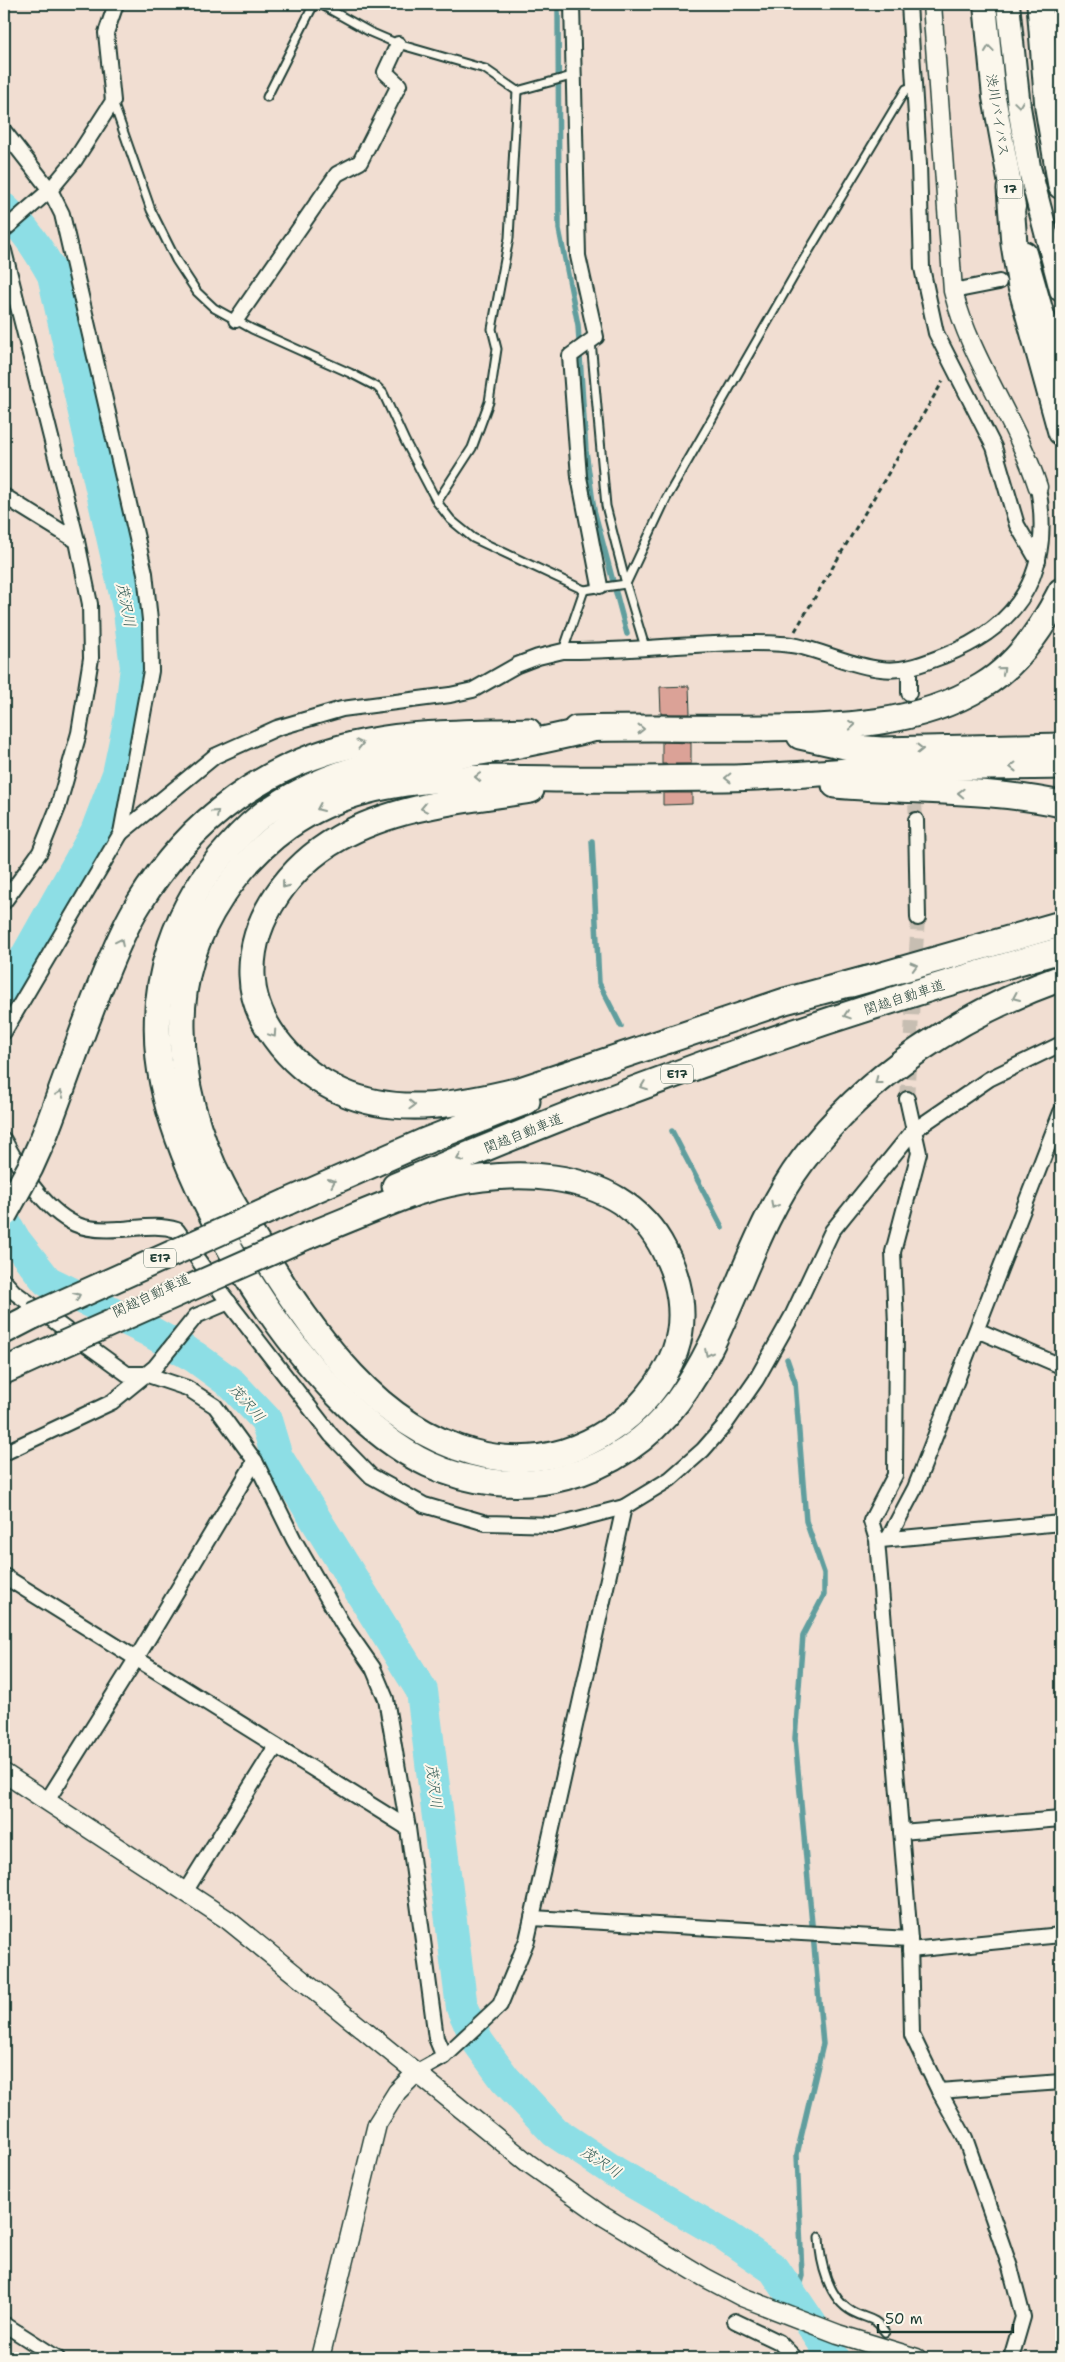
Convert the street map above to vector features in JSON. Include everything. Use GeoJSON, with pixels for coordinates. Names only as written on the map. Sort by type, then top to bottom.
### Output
{"type":"FeatureCollection","features":[{"type":"Feature","properties":{"kind":"highway","name":"渋川バイパス"},"geometry":{"type":"LineString","coordinates":[[985,4],[994,97],[1010,189],[1019,232],[1041,309],[1061,368]]}},
{"type":"Feature","properties":{"kind":"highway","name":"渋川バイパス"},"geometry":{"type":"LineString","coordinates":[[1008,4],[1019,107],[1029,166],[1061,290]]}},
{"type":"Feature","properties":{"kind":"highway"},"geometry":{"type":"LineString","coordinates":[[1040,4],[1048,108],[1061,186]]}},
{"type":"Feature","properties":{"kind":"highway"},"geometry":{"type":"LineString","coordinates":[[1010,189],[1014,244],[1021,288],[1061,432]]}},
{"type":"Feature","properties":{"kind":"highway"},"geometry":{"type":"LineString","coordinates":[[4,1215],[30,1168],[43,1139],[89,1014],[137,906],[163,868],[189,838],[219,810],[251,786],[286,767],[325,752],[367,742],[476,733],[592,729],[768,728],[854,725],[924,712],[956,700],[983,685],[1007,666],[1045,619],[1061,591]]}},
{"type":"Feature","properties":{"kind":"highway"},"geometry":{"type":"LineString","coordinates":[[768,728],[828,743],[882,750],[1061,746]]}},
{"type":"Feature","properties":{"kind":"highway"},"geometry":{"type":"LineString","coordinates":[[592,729],[496,750],[379,763],[340,774],[301,791],[268,810],[242,832],[210,869],[185,908],[171,940],[161,974],[158,1053],[163,1090],[173,1125],[186,1159],[229,1245],[255,1289],[314,1371],[340,1399],[396,1446],[429,1464],[463,1477],[496,1483],[562,1478],[598,1466],[627,1450],[657,1427],[680,1400],[703,1365],[774,1204],[800,1163],[828,1127],[862,1093],[902,1062],[945,1034],[996,1006],[1061,978]]}},
{"type":"Feature","properties":{"kind":"highway"},"geometry":{"type":"LineString","coordinates":[[305,1231],[418,1192],[461,1182],[528,1177],[560,1179],[589,1185],[614,1196],[639,1214],[658,1237],[672,1265],[680,1296],[681,1322],[675,1350],[659,1380],[643,1403],[622,1422],[596,1439],[574,1450],[544,1457],[513,1459],[482,1455],[450,1447],[422,1433],[390,1411],[363,1387],[333,1355],[278,1278],[222,1184],[195,1118],[182,1044],[182,1009],[187,975],[197,942],[210,913],[231,881],[253,855],[279,832],[311,812],[346,796],[385,785],[466,776],[593,779],[762,778],[886,769],[1061,766]]}},
{"type":"Feature","properties":{"kind":"highway"},"geometry":{"type":"LineString","coordinates":[[762,778],[887,790],[1035,798],[1061,804]]}},
{"type":"Feature","properties":{"kind":"highway"},"geometry":{"type":"LineString","coordinates":[[593,779],[411,810],[369,824],[338,838],[309,859],[285,883],[266,913],[255,942],[252,976],[258,1006],[272,1034],[290,1056],[314,1077],[343,1093],[408,1106],[442,1106],[479,1100],[520,1090],[785,1001],[867,979]]}},
{"type":"Feature","properties":{"kind":"highway","name":"関越自動車道"},"geometry":{"type":"LineString","coordinates":[[4,1331],[33,1316],[423,1142],[562,1088],[723,1028],[867,979],[1061,924]]}},
{"type":"Feature","properties":{"kind":"highway","name":"関越自動車道"},"geometry":{"type":"LineString","coordinates":[[4,1366],[305,1231],[440,1166],[731,1054],[968,976],[1061,950]]}},
{"type":"Feature","properties":{"kind":"highway"},"geometry":{"type":"LineString","coordinates":[[4,1371],[58,1343]]}},
{"type":"Feature","properties":{"kind":"street"},"geometry":{"type":"LineString","coordinates":[[6,228],[47,192],[74,160],[113,101],[106,33],[116,4]]}},
{"type":"Feature","properties":{"kind":"street"},"geometry":{"type":"LineString","coordinates":[[572,4],[578,256],[596,338],[570,356],[579,477],[601,586]]}},
{"type":"Feature","properties":{"kind":"street"},"geometry":{"type":"LineString","coordinates":[[909,4],[922,268],[936,333],[994,447],[1017,525],[1038,561]]}},
{"type":"Feature","properties":{"kind":"street"},"geometry":{"type":"LineString","coordinates":[[4,1032],[121,834],[215,756],[277,728],[342,709],[450,695],[473,690],[517,665],[538,657],[563,651],[590,651],[645,646],[752,643],[796,646],[856,665],[882,670],[909,669],[970,646],[998,626],[1016,605],[1031,581],[1038,561],[1042,511],[1038,487],[1028,456],[960,317],[953,291],[932,4]]}},
{"type":"Feature","properties":{"kind":"street"},"geometry":{"type":"LineString","coordinates":[[236,320],[337,174],[360,162],[399,85],[385,72],[398,44]]}},
{"type":"Feature","properties":{"kind":"street"},"geometry":{"type":"LineString","coordinates":[[4,131],[62,214],[145,573],[149,610],[151,671],[121,834]]}},
{"type":"Feature","properties":{"kind":"street"},"geometry":{"type":"LineString","coordinates":[[4,251],[77,541],[90,604],[91,658],[79,733],[58,807],[40,852],[4,902]]}},
{"type":"Feature","properties":{"kind":"street"},"geometry":{"type":"LineString","coordinates":[[953,291],[999,282]]}},
{"type":"Feature","properties":{"kind":"street"},"geometry":{"type":"LineString","coordinates":[[4,496],[77,541]]}},
{"type":"Feature","properties":{"kind":"street"},"geometry":{"type":"LineString","coordinates":[[909,669],[909,693]]}},
{"type":"Feature","properties":{"kind":"street"},"geometry":{"type":"LineString","coordinates":[[916,820],[918,918]]}},
{"type":"Feature","properties":{"kind":"street"},"geometry":{"type":"LineString","coordinates":[[4,1140],[35,1189],[55,1211],[75,1224],[93,1229],[121,1229],[151,1225],[177,1230],[330,1435],[371,1476],[424,1505],[486,1523],[555,1525],[624,1507],[670,1479],[703,1450],[724,1426],[756,1380],[792,1316],[832,1231],[913,1131],[989,1079],[1061,1044]]}},
{"type":"Feature","properties":{"kind":"street"},"geometry":{"type":"LineString","coordinates":[[907,1099],[919,1153],[893,1252],[896,1325],[895,1475],[870,1521],[883,1540],[910,1945],[912,2035],[939,2091],[965,2138],[1010,2266],[1023,2318],[1011,2358]]}},
{"type":"Feature","properties":{"kind":"street"},"geometry":{"type":"LineString","coordinates":[[883,1540],[916,1488],[1060,1122]]}},
{"type":"Feature","properties":{"kind":"street"},"geometry":{"type":"LineString","coordinates":[[4,1281],[14,1292],[127,1374],[150,1371],[187,1388],[215,1406],[255,1461],[294,1540],[343,1625],[373,1668],[386,1699],[408,1828],[436,2038],[444,2057]]}},
{"type":"Feature","properties":{"kind":"street"},"geometry":{"type":"LineString","coordinates":[[4,1453],[112,1402],[150,1371],[188,1328],[196,1316],[229,1302]]}},
{"type":"Feature","properties":{"kind":"street"},"geometry":{"type":"LineString","coordinates":[[977,1330],[1061,1366]]}},
{"type":"Feature","properties":{"kind":"street"},"geometry":{"type":"LineString","coordinates":[[47,1801],[136,1659],[255,1461]]}},
{"type":"Feature","properties":{"kind":"street"},"geometry":{"type":"LineString","coordinates":[[320,2358],[378,2124],[397,2092],[417,2072],[444,2057],[500,2004],[527,1940],[624,1507]]}},
{"type":"Feature","properties":{"kind":"street"},"geometry":{"type":"LineString","coordinates":[[883,1540],[1061,1523]]}},
{"type":"Feature","properties":{"kind":"street"},"geometry":{"type":"LineString","coordinates":[[4,1576],[408,1828]]}},
{"type":"Feature","properties":{"kind":"street"},"geometry":{"type":"LineString","coordinates":[[185,1892],[276,1746]]}},
{"type":"Feature","properties":{"kind":"street"},"geometry":{"type":"LineString","coordinates":[[4,1773],[228,1920],[528,2163],[604,2216],[704,2278],[742,2297],[789,2317],[879,2339],[917,2358]]}},
{"type":"Feature","properties":{"kind":"street"},"geometry":{"type":"LineString","coordinates":[[901,1832],[1061,1819]]}},
{"type":"Feature","properties":{"kind":"street"},"geometry":{"type":"LineString","coordinates":[[532,1918],[910,1945],[1061,1935]]}},
{"type":"Feature","properties":{"kind":"street"},"geometry":{"type":"LineString","coordinates":[[939,2091],[1061,2082]]}},
{"type":"Feature","properties":{"kind":"street"},"geometry":{"type":"LineString","coordinates":[[735,2321],[779,2342],[796,2358]]}},
{"type":"Feature","properties":{"kind":"street"},"geometry":{"type":"LineString","coordinates":[[4,2324],[57,2358]]}},
{"type":"Feature","properties":{"kind":"lane"},"geometry":{"type":"LineString","coordinates":[[267,97],[314,4]]}},
{"type":"Feature","properties":{"kind":"lane"},"geometry":{"type":"LineString","coordinates":[[320,4],[370,32],[398,44],[485,69],[517,91]]}},
{"type":"Feature","properties":{"kind":"lane"},"geometry":{"type":"LineString","coordinates":[[517,91],[573,75]]}},
{"type":"Feature","properties":{"kind":"lane"},"geometry":{"type":"LineString","coordinates":[[625,584],[666,499],[798,269],[906,89],[914,86]]}},
{"type":"Feature","properties":{"kind":"lane"},"geometry":{"type":"LineString","coordinates":[[437,502],[472,448],[489,402],[497,349],[492,329],[509,238],[517,91]]}},
{"type":"Feature","properties":{"kind":"lane"},"geometry":{"type":"LineString","coordinates":[[113,101],[150,210],[176,260],[197,292],[214,308],[236,320],[350,372],[377,387],[383,393],[405,441],[437,502],[451,520],[473,538],[584,590],[625,584]]}},
{"type":"Feature","properties":{"kind":"lane"},"geometry":{"type":"LineString","coordinates":[[591,341],[606,506],[625,584],[645,646]]}},
{"type":"Feature","properties":{"kind":"lane"},"geometry":{"type":"LineString","coordinates":[[563,651],[584,590]]}},
{"type":"Feature","properties":{"kind":"lane"},"geometry":{"type":"LineString","coordinates":[[819,2237],[820,2254],[836,2296],[854,2312],[878,2322],[879,2339]]}},
{"type":"Feature","properties":{"kind":"path"},"geometry":{"type":"LineString","coordinates":[[787,645],[952,365]]}},
{"type":"Feature","properties":{"kind":"building"},"geometry":{"type":"Polygon","coordinates":[[[689,686],[690,714],[661,714],[660,687],[689,686]]]}},
{"type":"Feature","properties":{"kind":"building"},"geometry":{"type":"Polygon","coordinates":[[[662,742],[691,743],[691,764],[662,764],[662,742]]]}},
{"type":"Feature","properties":{"kind":"building"},"geometry":{"type":"Polygon","coordinates":[[[663,793],[692,793],[692,804],[663,805],[663,793]]]}},
{"type":"Feature","properties":{"kind":"waterway"},"geometry":{"type":"LineString","coordinates":[[558,4],[559,229],[578,325],[586,451],[594,510],[627,634]]}},
{"type":"Feature","properties":{"kind":"waterway","name":"茂沢川"},"geometry":{"type":"LineString","coordinates":[[4,209],[31,240],[53,275],[129,612],[136,667],[130,717],[118,774],[96,832],[4,996]]}},
{"type":"Feature","properties":{"kind":"waterway"},"geometry":{"type":"LineString","coordinates":[[592,841],[599,983],[621,1026]]}},
{"type":"Feature","properties":{"kind":"waterway"},"geometry":{"type":"LineString","coordinates":[[672,1131],[722,1227]]}},
{"type":"Feature","properties":{"kind":"waterway","name":"茂沢川"},"geometry":{"type":"LineString","coordinates":[[4,1221],[15,1240],[47,1281],[149,1331],[195,1357],[232,1384],[266,1420],[277,1457],[422,1691],[462,2008],[478,2042],[505,2079],[555,2132],[615,2172],[726,2236],[774,2269],[834,2358]]}},
{"type":"Feature","properties":{"kind":"waterway"},"geometry":{"type":"LineString","coordinates":[[787,1359],[795,1382],[806,1521],[824,1573],[824,1595],[803,1635],[795,1738],[823,2044],[797,2154],[802,2276],[795,2299]]}},
{"type":"Feature","properties":{"kind":"tunnel"},"geometry":{"type":"LineString","coordinates":[[909,693],[912,755]]}},
{"type":"Feature","properties":{"kind":"tunnel"},"geometry":{"type":"LineString","coordinates":[[914,784],[916,820]]}},
{"type":"Feature","properties":{"kind":"tunnel"},"geometry":{"type":"LineString","coordinates":[[907,1099],[918,918]]}}]}
